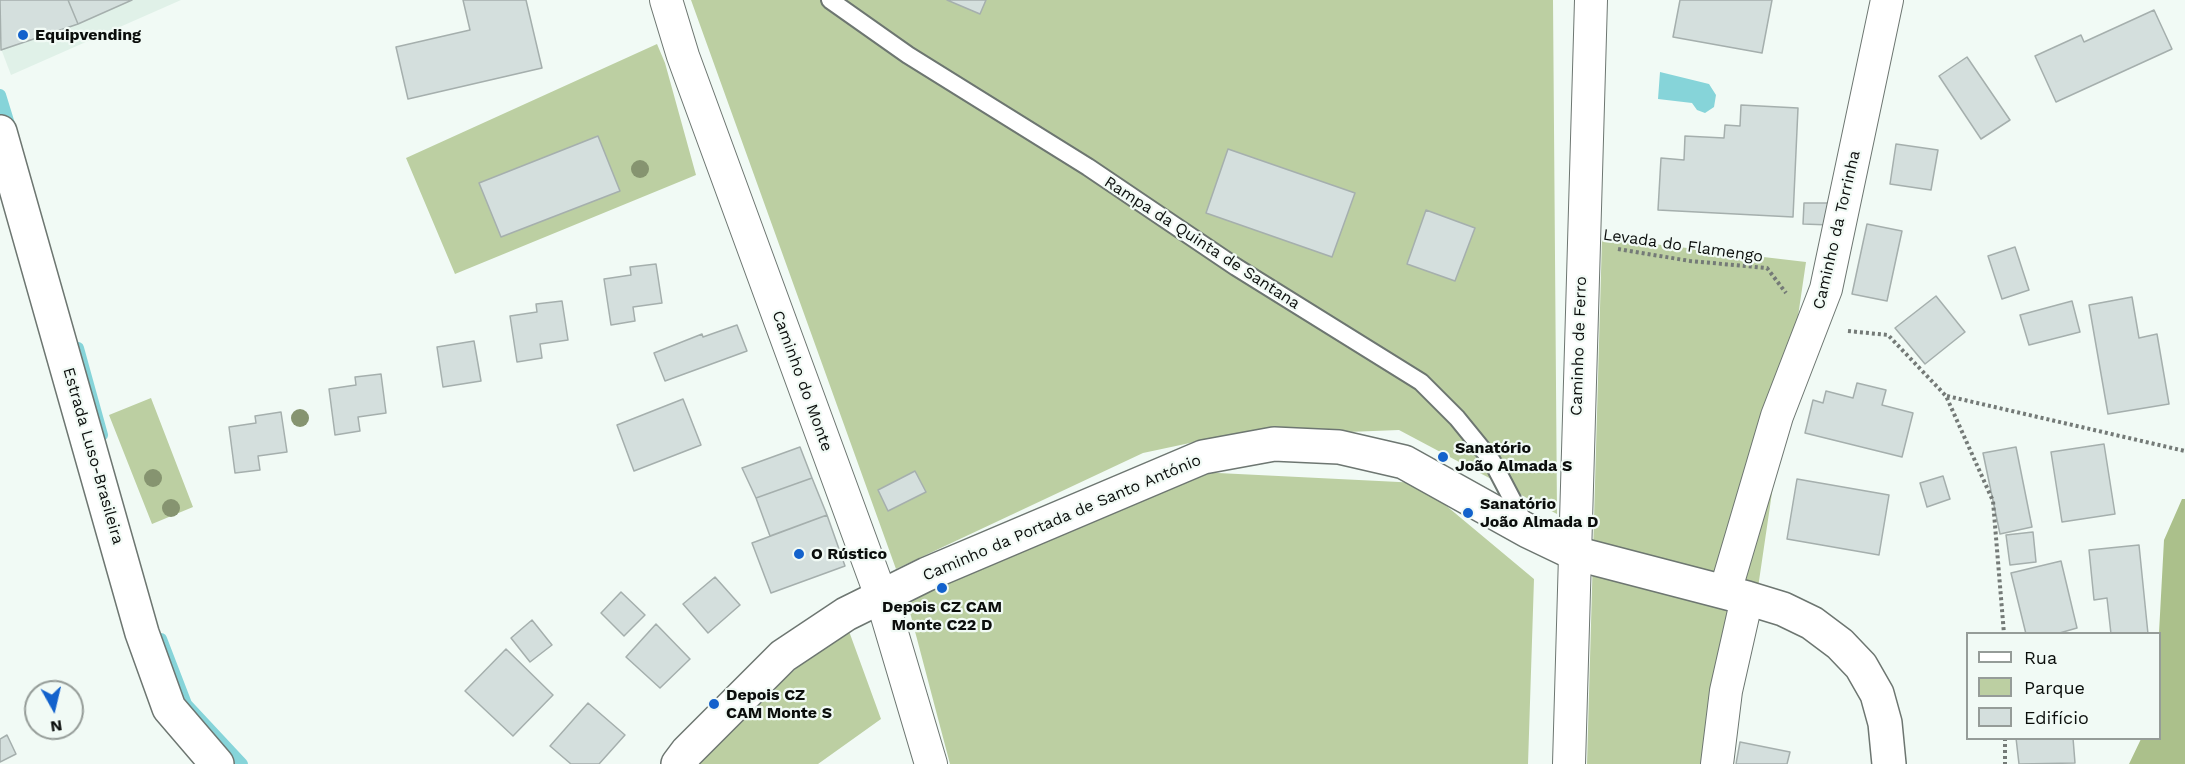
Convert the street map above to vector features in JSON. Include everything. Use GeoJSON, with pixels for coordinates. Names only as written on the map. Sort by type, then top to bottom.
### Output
{"type":"FeatureCollection","features":[{"type":"Feature","properties":{"kind":"street","name":"Caminho do Monte"},"geometry":{"type":"LineString","coordinates":[[666,0],[683,56],[881,596],[931,764]]}},
{"type":"Feature","properties":{"kind":"street","name":"Caminho de Ferro"},"geometry":{"type":"LineString","coordinates":[[1569,764],[1582,243],[1591,0]]}},
{"type":"Feature","properties":{"kind":"street","name":"Caminho da Torrinha"},"geometry":{"type":"LineString","coordinates":[[1717,764],[1736,595],[1777,416],[1813,328],[1826,289],[1887,0]]}},
{"type":"Feature","properties":{"kind":"street","name":"Estrada Luso-Brasileira"},"geometry":{"type":"LineString","coordinates":[[0,132],[142,633],[170,708],[217,764]]}},
{"type":"Feature","properties":{"kind":"street","name":"Caminho da Portada de Santo António"},"geometry":{"type":"LineString","coordinates":[[678,764],[687,752],[783,656],[846,614],[881,596],[1203,457],[1274,444],[1340,447],[1404,462],[1528,531],[1574,553],[1736,595],[1783,609],[1812,622],[1840,644],[1861,666],[1876,694],[1885,723],[1888,764]]}},
{"type":"Feature","properties":{"kind":"lane","name":"Rampa da Quinta de Santana"},"geometry":{"type":"LineString","coordinates":[[830,0],[908,55],[1088,167],[1236,267],[1421,382],[1457,418],[1492,461],[1528,531]]}},
{"type":"Feature","properties":{"kind":"path","name":"Levada do Flamengo"},"geometry":{"type":"LineString","coordinates":[[1582,243],[1690,261],[1767,268],[1813,328]]}},
{"type":"Feature","properties":{"kind":"path"},"geometry":{"type":"LineString","coordinates":[[1813,328],[1888,335],[1946,396],[1993,501],[2004,632]]}},
{"type":"Feature","properties":{"kind":"path"},"geometry":{"type":"LineString","coordinates":[[1946,396],[2185,451]]}},
{"type":"Feature","properties":{"kind":"path"},"geometry":{"type":"LineString","coordinates":[[2005,740],[2005,764]]}},
{"type":"Feature","properties":{"kind":"shaded area"},"geometry":{"type":"Polygon","coordinates":[[[0,0],[181,0],[11,75],[0,46],[0,0]]]}},
{"type":"Feature","properties":{"kind":"green space"},"geometry":{"type":"Polygon","coordinates":[[[691,0],[1553,0],[1557,514],[1399,430],[1218,437],[1143,453],[896,569],[691,0]]]}},
{"type":"Feature","properties":{"kind":"green space"},"geometry":{"type":"Polygon","coordinates":[[[657,44],[665,63],[696,175],[455,274],[406,158],[657,44]]]}},
{"type":"Feature","properties":{"kind":"green space"},"geometry":{"type":"Polygon","coordinates":[[[1602,238],[1806,262],[1732,764],[1587,764],[1602,238]]]}},
{"type":"Feature","properties":{"kind":"green space"},"geometry":{"type":"Polygon","coordinates":[[[151,398],[193,507],[152,524],[109,415],[151,398]]]}},
{"type":"Feature","properties":{"kind":"green space"},"geometry":{"type":"Polygon","coordinates":[[[1198,472],[1419,483],[1534,579],[1528,764],[950,764],[907,601],[1198,472]]]}},
{"type":"Feature","properties":{"kind":"green space"},"geometry":{"type":"Polygon","coordinates":[[[2182,499],[2185,499],[2185,764],[2129,764],[2141,740],[2161,740],[2161,632],[2159,632],[2164,540],[2182,499]]]}},
{"type":"Feature","properties":{"kind":"green space"},"geometry":{"type":"Polygon","coordinates":[[[846,623],[881,719],[818,764],[691,764],[846,623]]]}},
{"type":"Feature","properties":{"kind":"water"},"geometry":{"type":"Polygon","coordinates":[[[1660,72],[1709,84],[1716,95],[1714,107],[1705,113],[1697,110],[1692,103],[1658,99],[1660,72]]]}},
{"type":"Feature","properties":{"kind":"building","name":"Equipvending"},"geometry":{"type":"Polygon","coordinates":[[[0,0],[68,0],[78,24],[1,50],[0,0]]]}},
{"type":"Feature","properties":{"kind":"building"},"geometry":{"type":"Polygon","coordinates":[[[68,0],[132,0],[78,24],[68,0]]]}},
{"type":"Feature","properties":{"kind":"building"},"geometry":{"type":"Polygon","coordinates":[[[463,0],[526,0],[542,68],[408,99],[396,47],[470,30],[463,0]]]}},
{"type":"Feature","properties":{"kind":"building"},"geometry":{"type":"Polygon","coordinates":[[[947,0],[986,0],[980,14],[947,0]]]}},
{"type":"Feature","properties":{"kind":"building"},"geometry":{"type":"Polygon","coordinates":[[[1680,0],[1772,0],[1762,53],[1673,37],[1680,0]]]}},
{"type":"Feature","properties":{"kind":"building"},"geometry":{"type":"Polygon","coordinates":[[[2154,10],[2172,49],[2056,102],[2035,56],[2081,35],[2084,42],[2154,10]]]}},
{"type":"Feature","properties":{"kind":"building"},"geometry":{"type":"Polygon","coordinates":[[[1967,57],[2010,120],[1981,139],[1939,76],[1967,57]]]}},
{"type":"Feature","properties":{"kind":"building"},"geometry":{"type":"Polygon","coordinates":[[[1741,105],[1798,108],[1793,217],[1658,210],[1661,158],[1684,160],[1685,136],[1724,138],[1725,125],[1740,126],[1741,105]]]}},
{"type":"Feature","properties":{"kind":"building"},"geometry":{"type":"Polygon","coordinates":[[[598,136],[620,191],[501,237],[479,183],[598,136]]]}},
{"type":"Feature","properties":{"kind":"building"},"geometry":{"type":"Polygon","coordinates":[[[1896,144],[1938,150],[1931,190],[1890,184],[1896,144]]]}},
{"type":"Feature","properties":{"kind":"building"},"geometry":{"type":"Polygon","coordinates":[[[1228,149],[1355,193],[1332,257],[1206,213],[1228,149]]]}},
{"type":"Feature","properties":{"kind":"building"},"geometry":{"type":"Polygon","coordinates":[[[1804,203],[1830,203],[1830,225],[1803,224],[1804,203]]]}},
{"type":"Feature","properties":{"kind":"building"},"geometry":{"type":"Polygon","coordinates":[[[1426,210],[1475,228],[1455,281],[1407,264],[1426,210]]]}},
{"type":"Feature","properties":{"kind":"building"},"geometry":{"type":"Polygon","coordinates":[[[1867,224],[1902,231],[1887,301],[1852,294],[1867,224]]]}},
{"type":"Feature","properties":{"kind":"building"},"geometry":{"type":"Polygon","coordinates":[[[2015,247],[2029,290],[2002,299],[1988,256],[2015,247]]]}},
{"type":"Feature","properties":{"kind":"building"},"geometry":{"type":"Polygon","coordinates":[[[656,264],[662,303],[633,307],[635,321],[611,325],[604,279],[631,275],[630,267],[656,264]]]}},
{"type":"Feature","properties":{"kind":"building"},"geometry":{"type":"Polygon","coordinates":[[[1936,296],[1965,332],[1925,364],[1895,328],[1936,296]]]}},
{"type":"Feature","properties":{"kind":"building"},"geometry":{"type":"Polygon","coordinates":[[[2132,297],[2139,338],[2157,334],[2169,404],[2108,414],[2089,305],[2132,297]]]}},
{"type":"Feature","properties":{"kind":"building"},"geometry":{"type":"Polygon","coordinates":[[[562,301],[568,340],[540,344],[542,358],[517,362],[510,316],[537,312],[536,304],[562,301]]]}},
{"type":"Feature","properties":{"kind":"building"},"geometry":{"type":"Polygon","coordinates":[[[2072,301],[2080,332],[2029,345],[2020,315],[2072,301]]]}},
{"type":"Feature","properties":{"kind":"building"},"geometry":{"type":"Polygon","coordinates":[[[737,325],[747,351],[665,381],[654,353],[702,334],[703,337],[737,325]]]}},
{"type":"Feature","properties":{"kind":"building"},"geometry":{"type":"Polygon","coordinates":[[[474,341],[481,381],[443,387],[437,347],[474,341]]]}},
{"type":"Feature","properties":{"kind":"building"},"geometry":{"type":"Polygon","coordinates":[[[381,374],[386,413],[358,417],[360,431],[335,435],[329,389],[356,385],[355,377],[381,374]]]}},
{"type":"Feature","properties":{"kind":"building"},"geometry":{"type":"Polygon","coordinates":[[[1857,383],[1886,390],[1882,405],[1913,413],[1902,457],[1805,433],[1813,400],[1823,403],[1826,391],[1853,398],[1857,383]]]}},
{"type":"Feature","properties":{"kind":"building"},"geometry":{"type":"Polygon","coordinates":[[[683,399],[701,445],[634,471],[617,425],[683,399]]]}},
{"type":"Feature","properties":{"kind":"building"},"geometry":{"type":"Polygon","coordinates":[[[281,412],[287,452],[258,456],[260,470],[235,473],[229,427],[256,423],[255,416],[281,412]]]}},
{"type":"Feature","properties":{"kind":"building"},"geometry":{"type":"Polygon","coordinates":[[[2104,444],[2115,514],[2062,522],[2051,452],[2104,444]]]}},
{"type":"Feature","properties":{"kind":"building"},"geometry":{"type":"Polygon","coordinates":[[[800,447],[812,478],[756,498],[742,468],[800,447]]]}},
{"type":"Feature","properties":{"kind":"building"},"geometry":{"type":"Polygon","coordinates":[[[2016,447],[2032,527],[2000,534],[1983,453],[2016,447]]]}},
{"type":"Feature","properties":{"kind":"building"},"geometry":{"type":"Polygon","coordinates":[[[915,471],[926,492],[888,511],[878,490],[915,471]]]}},
{"type":"Feature","properties":{"kind":"building"},"geometry":{"type":"Polygon","coordinates":[[[1943,476],[1950,499],[1927,507],[1920,483],[1943,476]]]}},
{"type":"Feature","properties":{"kind":"building"},"geometry":{"type":"Polygon","coordinates":[[[812,478],[827,515],[770,536],[756,498],[812,478]]]}},
{"type":"Feature","properties":{"kind":"building"},"geometry":{"type":"Polygon","coordinates":[[[1797,479],[1889,495],[1879,555],[1787,539],[1797,479]]]}},
{"type":"Feature","properties":{"kind":"building","name":"O Rústico"},"geometry":{"type":"Polygon","coordinates":[[[827,515],[845,566],[771,593],[752,543],[827,515]]]}},
{"type":"Feature","properties":{"kind":"building"},"geometry":{"type":"Polygon","coordinates":[[[2033,532],[2036,562],[2010,565],[2006,535],[2033,532]]]}},
{"type":"Feature","properties":{"kind":"building"},"geometry":{"type":"Polygon","coordinates":[[[2139,545],[2148,632],[2111,632],[2107,598],[2094,600],[2089,550],[2139,545]]]}},
{"type":"Feature","properties":{"kind":"building"},"geometry":{"type":"Polygon","coordinates":[[[2061,561],[2077,628],[2063,632],[2026,632],[2011,573],[2061,561]]]}},
{"type":"Feature","properties":{"kind":"building"},"geometry":{"type":"Polygon","coordinates":[[[715,577],[740,605],[708,633],[683,604],[715,577]]]}},
{"type":"Feature","properties":{"kind":"building"},"geometry":{"type":"Polygon","coordinates":[[[621,592],[645,615],[624,636],[601,613],[621,592]]]}},
{"type":"Feature","properties":{"kind":"building"},"geometry":{"type":"Polygon","coordinates":[[[532,620],[552,645],[530,662],[511,638],[532,620]]]}},
{"type":"Feature","properties":{"kind":"building"},"geometry":{"type":"Polygon","coordinates":[[[656,624],[690,659],[660,688],[626,657],[656,624]]]}},
{"type":"Feature","properties":{"kind":"building"},"geometry":{"type":"Polygon","coordinates":[[[506,649],[553,695],[513,736],[465,691],[506,649]]]}},
{"type":"Feature","properties":{"kind":"building"},"geometry":{"type":"Polygon","coordinates":[[[588,703],[625,735],[599,764],[571,764],[550,746],[588,703]]]}},
{"type":"Feature","properties":{"kind":"building"},"geometry":{"type":"Polygon","coordinates":[[[7,735],[16,754],[0,762],[0,739],[7,735]]]}},
{"type":"Feature","properties":{"kind":"building"},"geometry":{"type":"Polygon","coordinates":[[[2016,740],[2073,740],[2075,763],[2019,764],[2016,740]]]}},
{"type":"Feature","properties":{"kind":"building"},"geometry":{"type":"Polygon","coordinates":[[[1740,742],[1790,752],[1787,764],[1736,764],[1740,742]]]}},
{"type":"Feature","properties":{"kind":"waterway"},"geometry":{"type":"LineString","coordinates":[[0,95],[12,134]]}},
{"type":"Feature","properties":{"kind":"waterway"},"geometry":{"type":"LineString","coordinates":[[78,348],[102,435]]}},
{"type":"Feature","properties":{"kind":"waterway"},"geometry":{"type":"LineString","coordinates":[[161,639],[186,704],[242,764]]}},
{"type":"Feature","properties":{"kind":"place","name":"Equipvending"},"geometry":{"type":"Point","coordinates":[23,35]}},
{"type":"Feature","properties":{"kind":"place","name":"Sanatório João Almada S"},"geometry":{"type":"Point","coordinates":[1443,457]}},
{"type":"Feature","properties":{"kind":"place","name":"Sanatório João Almada D"},"geometry":{"type":"Point","coordinates":[1468,513]}},
{"type":"Feature","properties":{"kind":"place","name":"O Rústico"},"geometry":{"type":"Point","coordinates":[799,554]}},
{"type":"Feature","properties":{"kind":"place","name":"Depois CZ CAM Monte C22 D"},"geometry":{"type":"Point","coordinates":[942,588]}},
{"type":"Feature","properties":{"kind":"place","name":"Depois CZ CAM Monte S"},"geometry":{"type":"Point","coordinates":[714,704]}}]}
